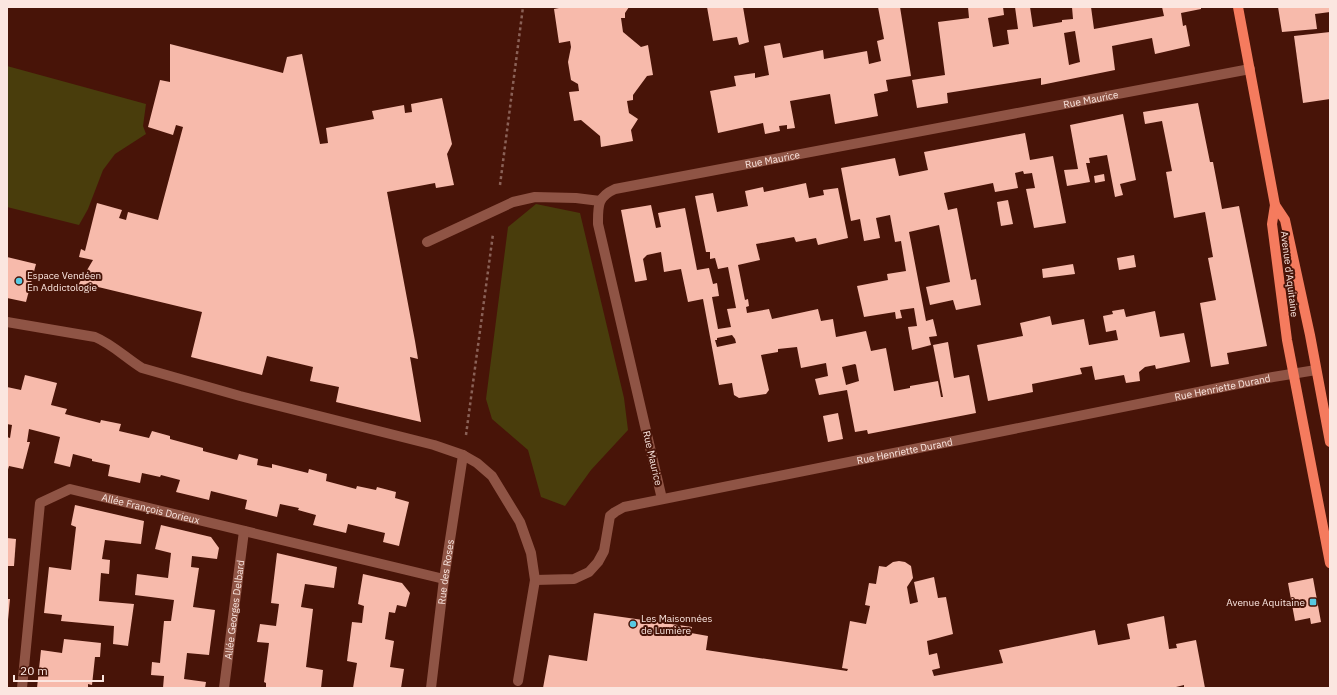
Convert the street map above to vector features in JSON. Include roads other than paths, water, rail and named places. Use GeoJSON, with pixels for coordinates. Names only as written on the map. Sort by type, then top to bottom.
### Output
{"type":"FeatureCollection","features":[{"type":"Feature","properties":{"kind":"main road"},"geometry":{"type":"LineString","coordinates":[[1238,7],[1276,205]]}},
{"type":"Feature","properties":{"kind":"main road","name":"Avenue d'Aquitaine"},"geometry":{"type":"LineString","coordinates":[[1276,205],[1285,220],[1330,442]]}},
{"type":"Feature","properties":{"kind":"main road","name":"Avenue d'Aquitaine"},"geometry":{"type":"LineString","coordinates":[[1276,205],[1272,224],[1292,374],[1330,563]]}},
{"type":"Feature","properties":{"kind":"street","name":"Rue Maurice"},"geometry":{"type":"LineString","coordinates":[[662,499],[598,224],[598,209],[600,201],[607,193],[615,189],[1250,69]]}},
{"type":"Feature","properties":{"kind":"street"},"geometry":{"type":"LineString","coordinates":[[427,242],[513,202],[535,197],[576,198],[600,201]]}},
{"type":"Feature","properties":{"kind":"street"},"geometry":{"type":"LineString","coordinates":[[7,322],[95,337],[104,340],[129,360],[142,368],[240,396],[434,445],[463,455],[477,463],[492,476],[520,522],[531,553],[535,580],[518,681]]}},
{"type":"Feature","properties":{"kind":"street","name":"Rue Henriette Durand"},"geometry":{"type":"LineString","coordinates":[[535,580],[574,579],[589,572],[598,562],[604,551],[610,516],[624,507],[1316,370]]}},
{"type":"Feature","properties":{"kind":"street","name":"Rue des Roses"},"geometry":{"type":"LineString","coordinates":[[431,688],[444,579],[463,455]]}},
{"type":"Feature","properties":{"kind":"street","name":"Allée François Dorieux"},"geometry":{"type":"LineString","coordinates":[[22,688],[40,503],[70,489],[444,579]]}},
{"type":"Feature","properties":{"kind":"street","name":"Allée Georges Delbard"},"geometry":{"type":"LineString","coordinates":[[224,688],[244,531]]}},
{"type":"Feature","properties":{"kind":"place","name":"Espace Vendéen En Addictologie"},"geometry":{"type":"Point","coordinates":[19,281]}},
{"type":"Feature","properties":{"kind":"place","name":"Avenue Aquitaine"},"geometry":{"type":"Point","coordinates":[1313,602]}},
{"type":"Feature","properties":{"kind":"place","name":"Les Maisonnées de Lumière"},"geometry":{"type":"Point","coordinates":[633,624]}}]}
